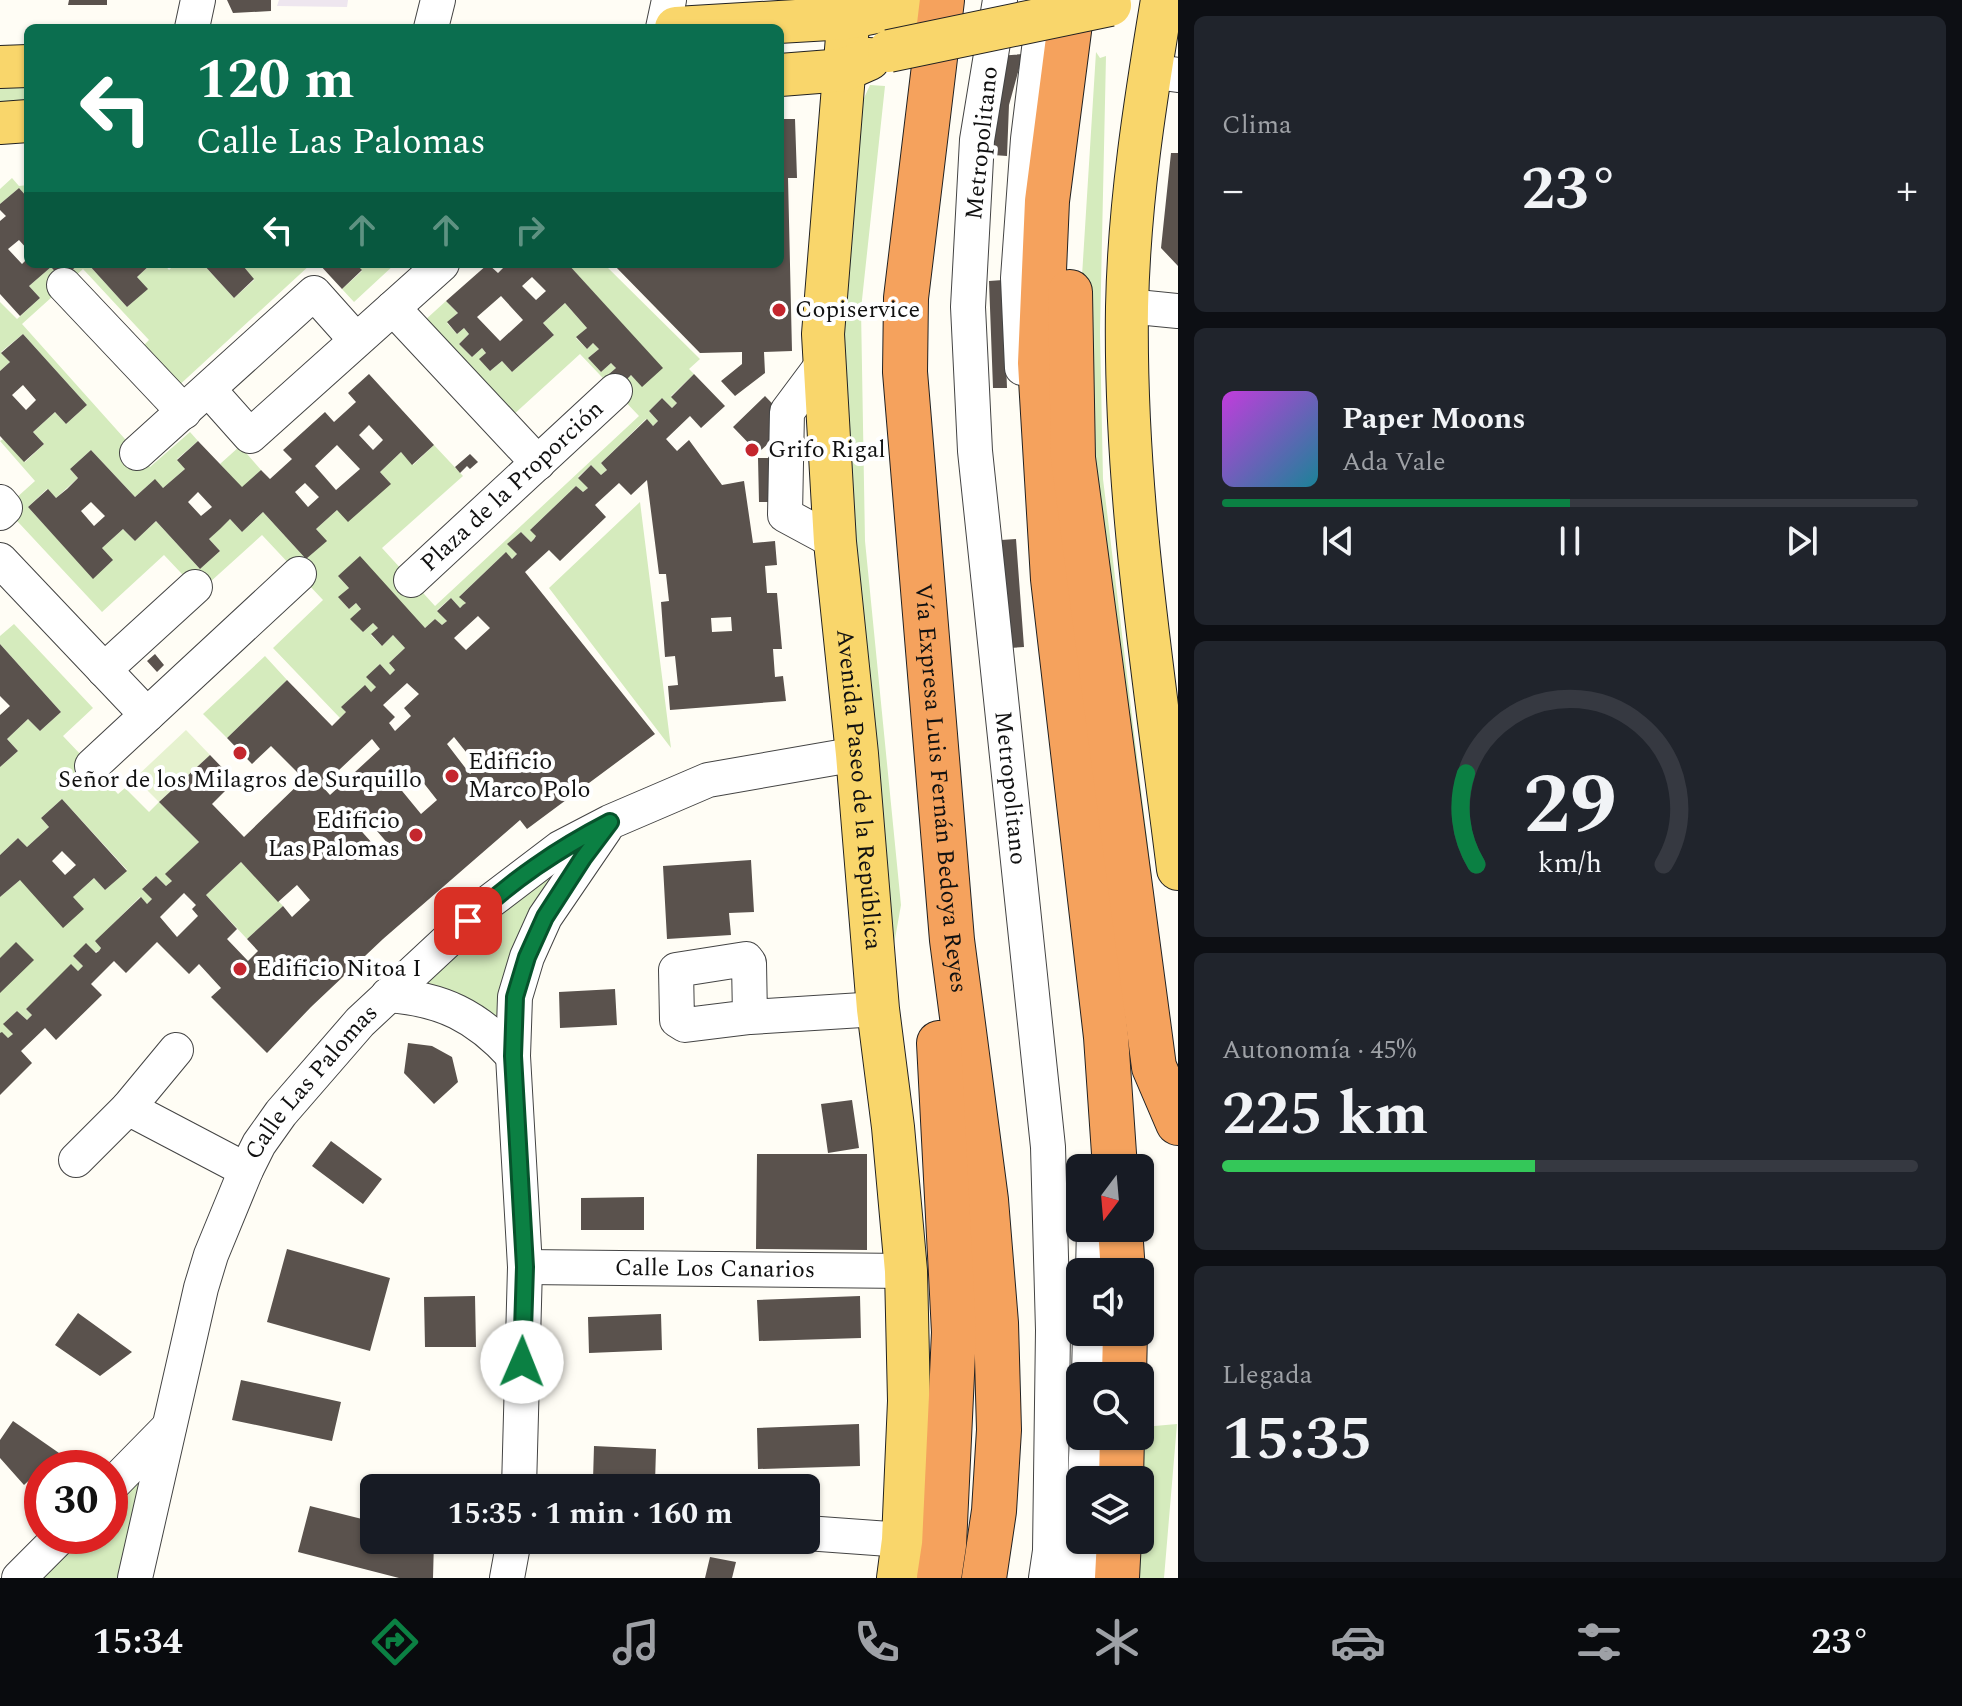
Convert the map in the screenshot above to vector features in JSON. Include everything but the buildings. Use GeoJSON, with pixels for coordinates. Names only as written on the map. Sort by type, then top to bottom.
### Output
{"type":"FeatureCollection","features":[{"type":"Feature","properties":{"kind":"highway","name":"Vía Expresa Luis Fernán Bedoya Reyes"},"geometry":{"type":"LineString","coordinates":[[942,0],[906,298],[905,372],[944,857],[986,1200],[996,1323],[999,1430],[994,1511],[984,1578]]}},
{"type":"Feature","properties":{"kind":"highway"},"geometry":{"type":"LineString","coordinates":[[1102,2],[1056,136],[1047,201],[1041,379],[1053,579],[1106,1037],[1114,1154]]}},
{"type":"Feature","properties":{"kind":"highway"},"geometry":{"type":"LineString","coordinates":[[1056,136],[1070,290],[1073,458],[1154,1067],[1178,1123]]}},
{"type":"Feature","properties":{"kind":"highway"},"geometry":{"type":"LineString","coordinates":[[939,1578],[944,1545],[954,1332],[937,1010],[944,857]]}},
{"type":"Feature","properties":{"kind":"highway"},"geometry":{"type":"LineString","coordinates":[[1117,1578],[1118,1554]]}},
{"type":"Feature","properties":{"kind":"main road"},"geometry":{"type":"LineString","coordinates":[[715,24],[935,0]]}},
{"type":"Feature","properties":{"kind":"main road"},"geometry":{"type":"LineString","coordinates":[[1162,0],[1164,73],[1133,194],[1127,306],[1128,405],[1135,518],[1178,869]]}},
{"type":"Feature","properties":{"kind":"main road"},"geometry":{"type":"LineString","coordinates":[[784,75],[844,70],[889,51],[1102,2]]}},
{"type":"Feature","properties":{"kind":"main road","name":"Avenida Paseo de la República"},"geometry":{"type":"LineString","coordinates":[[862,9],[844,70],[823,334],[835,542],[857,754],[878,1009],[906,1271],[909,1401],[901,1559]]}},
{"type":"Feature","properties":{"kind":"main road"},"geometry":{"type":"LineString","coordinates":[[0,67],[24,66]]}},
{"type":"Feature","properties":{"kind":"main road"},"geometry":{"type":"LineString","coordinates":[[0,123],[24,121]]}},
{"type":"Feature","properties":{"kind":"street"},"geometry":{"type":"LineString","coordinates":[[193,24],[198,0]]}},
{"type":"Feature","properties":{"kind":"street"},"geometry":{"type":"LineString","coordinates":[[432,24],[438,0]]}},
{"type":"Feature","properties":{"kind":"street"},"geometry":{"type":"LineString","coordinates":[[664,24],[669,0]]}},
{"type":"Feature","properties":{"kind":"street","name":"Metropolitano"},"geometry":{"type":"LineString","coordinates":[[1000,0],[977,140],[968,307],[975,451],[1048,1147],[1053,1330],[1050,1551],[1046,1578]]}},
{"type":"Feature","properties":{"kind":"street","name":"Metropolitano"},"geometry":{"type":"LineString","coordinates":[[1045,0],[1028,139],[1018,278],[1019,309],[1039,645],[1075,897],[1096,1154]]}},
{"type":"Feature","properties":{"kind":"street"},"geometry":{"type":"LineString","coordinates":[[64,285],[196,401],[250,436],[438,268]]}},
{"type":"Feature","properties":{"kind":"street"},"geometry":{"type":"LineString","coordinates":[[137,453],[314,293],[356,340]]}},
{"type":"Feature","properties":{"kind":"street"},"geometry":{"type":"LineString","coordinates":[[1127,306],[1178,311]]}},
{"type":"Feature","properties":{"kind":"street"},"geometry":{"type":"LineString","coordinates":[[393,308],[538,463]]}},
{"type":"Feature","properties":{"kind":"street"},"geometry":{"type":"LineString","coordinates":[[825,361],[787,412],[785,515],[835,542]]}},
{"type":"Feature","properties":{"kind":"street","name":"Plaza de la Proporción"},"geometry":{"type":"LineString","coordinates":[[411,580],[615,391]]}},
{"type":"Feature","properties":{"kind":"street"},"geometry":{"type":"LineString","coordinates":[[0,502],[5,508],[0,513]]}},
{"type":"Feature","properties":{"kind":"street"},"geometry":{"type":"LineString","coordinates":[[0,560],[147,715]]}},
{"type":"Feature","properties":{"kind":"street"},"geometry":{"type":"LineString","coordinates":[[92,766],[299,574]]}},
{"type":"Feature","properties":{"kind":"street"},"geometry":{"type":"LineString","coordinates":[[104,670],[195,587]]}},
{"type":"Feature","properties":{"kind":"street","name":"Calle Las Palomas"},"geometry":{"type":"LineString","coordinates":[[135,1578],[211,1255],[259,1144],[334,1049],[489,902],[560,848],[610,822],[708,780],[857,754]]}},
{"type":"Feature","properties":{"kind":"street"},"geometry":{"type":"LineString","coordinates":[[519,1474],[525,1267],[513,1056],[515,997],[536,935],[577,867],[610,822]]}},
{"type":"Feature","properties":{"kind":"street"},"geometry":{"type":"LineString","coordinates":[[388,995],[426,999],[459,1012],[487,1030],[513,1056]]}},
{"type":"Feature","properties":{"kind":"street"},"geometry":{"type":"LineString","coordinates":[[750,1017],[878,1009]]}},
{"type":"Feature","properties":{"kind":"street"},"geometry":{"type":"LineString","coordinates":[[76,1160],[128,1108],[176,1050]]}},
{"type":"Feature","properties":{"kind":"street"},"geometry":{"type":"LineString","coordinates":[[128,1108],[246,1170]]}},
{"type":"Feature","properties":{"kind":"street","name":"Calle Los Canarios"},"geometry":{"type":"LineString","coordinates":[[525,1267],[906,1271]]}},
{"type":"Feature","properties":{"kind":"street"},"geometry":{"type":"LineString","coordinates":[[128,1469],[169,1427]]}},
{"type":"Feature","properties":{"kind":"street"},"geometry":{"type":"LineString","coordinates":[[820,1537],[901,1559]]}},
{"type":"Feature","properties":{"kind":"street"},"geometry":{"type":"LineString","coordinates":[[19,1578],[43,1554]]}},
{"type":"Feature","properties":{"kind":"street"},"geometry":{"type":"LineString","coordinates":[[507,1578],[511,1554]]}},
{"type":"Feature","properties":{"kind":"street"},"geometry":{"type":"LineString","coordinates":[[1079,1578],[1082,1554]]}},
{"type":"Feature","properties":{"kind":"shaded area"},"geometry":{"type":"Polygon","coordinates":[[[279,0],[348,0],[347,7],[277,6],[279,0]]]}},
{"type":"Feature","properties":{"kind":"green space"},"geometry":{"type":"Polygon","coordinates":[[[1096,52],[1100,58],[1106,56],[1100,332],[1103,479],[1178,1092],[1090,489],[1081,292],[1096,52]]]}},
{"type":"Feature","properties":{"kind":"green space"},"geometry":{"type":"Polygon","coordinates":[[[24,79],[24,103],[0,105],[0,81],[24,79]]]}},
{"type":"Feature","properties":{"kind":"green space"},"geometry":{"type":"Polygon","coordinates":[[[870,85],[885,86],[861,309],[865,541],[901,905],[890,967],[848,544],[841,306],[854,120],[870,85]]]}},
{"type":"Feature","properties":{"kind":"green space"},"geometry":{"type":"Polygon","coordinates":[[[12,178],[19,186],[24,185],[24,194],[19,188],[0,204],[0,189],[12,178]]]}},
{"type":"Feature","properties":{"kind":"green space"},"geometry":{"type":"Polygon","coordinates":[[[50,268],[62,279],[74,268],[92,268],[127,307],[147,289],[137,277],[147,268],[207,268],[234,298],[254,280],[245,268],[307,268],[175,389],[139,350],[149,340],[83,269],[22,324],[150,467],[190,432],[198,441],[177,459],[185,469],[163,488],[154,480],[135,497],[91,450],[70,469],[78,478],[56,498],[47,489],[28,507],[93,578],[112,561],[102,548],[123,529],[135,541],[156,521],[200,569],[220,551],[209,539],[230,519],[242,532],[263,512],[306,559],[326,541],[316,529],[337,510],[390,483],[380,472],[401,452],[413,465],[434,445],[463,476],[382,548],[435,606],[639,416],[580,354],[512,416],[424,321],[446,301],[458,313],[447,323],[457,334],[464,328],[469,334],[459,344],[472,357],[482,348],[486,353],[480,360],[490,371],[502,361],[512,372],[554,335],[543,323],[565,303],[587,328],[576,338],[587,349],[593,343],[599,349],[588,358],[601,372],[611,363],[616,368],[609,374],[619,385],[631,375],[642,386],[662,368],[572,268],[608,268],[700,359],[689,369],[694,374],[671,396],[677,403],[672,408],[662,398],[649,411],[658,421],[653,426],[646,419],[601,463],[607,470],[601,475],[591,465],[578,477],[588,488],[583,492],[576,486],[531,529],[536,536],[531,542],[521,532],[508,544],[517,554],[512,559],[505,553],[460,596],[466,603],[460,608],[451,598],[437,610],[447,621],[442,625],[435,619],[425,628],[338,576],[349,588],[339,598],[349,609],[356,603],[361,609],[351,619],[363,632],[373,623],[378,628],[371,635],[382,646],[393,635],[405,648],[389,663],[395,670],[390,675],[380,664],[367,677],[376,687],[371,692],[364,686],[342,707],[346,712],[340,718],[273,648],[323,600],[262,535],[199,592],[164,555],[102,612],[5,508],[35,481],[0,441],[3,439],[25,462],[44,444],[33,432],[55,412],[66,424],[87,405],[23,334],[1,352],[10,362],[0,371],[0,302],[17,319],[40,298],[29,286],[50,268]]]}},
{"type":"Feature","properties":{"kind":"green space"},"geometry":{"type":"Polygon","coordinates":[[[359,268],[391,268],[354,302],[342,289],[362,271],[359,268]]]}},
{"type":"Feature","properties":{"kind":"green space"},"geometry":{"type":"Polygon","coordinates":[[[240,446],[261,470],[242,488],[220,464],[240,446]]]}},
{"type":"Feature","properties":{"kind":"green space"},"geometry":{"type":"Polygon","coordinates":[[[640,502],[671,748],[549,588],[640,502]]]}},
{"type":"Feature","properties":{"kind":"green space"},"geometry":{"type":"Polygon","coordinates":[[[14,624],[93,708],[63,736],[118,794],[125,788],[149,812],[159,802],[199,842],[166,874],[172,881],[166,886],[156,876],[143,888],[152,899],[147,904],[140,897],[96,941],[101,948],[99,951],[73,956],[83,966],[78,971],[71,965],[26,1009],[32,1015],[27,1020],[17,1011],[4,1023],[13,1034],[8,1038],[0,1033],[0,897],[20,880],[73,897],[94,878],[105,890],[127,870],[62,799],[41,818],[49,827],[27,847],[18,838],[0,855],[0,767],[18,751],[7,739],[28,719],[40,731],[61,712],[0,644],[0,636],[14,624]]]}},
{"type":"Feature","properties":{"kind":"green space"},"geometry":{"type":"Polygon","coordinates":[[[265,656],[287,680],[227,738],[203,714],[265,656]]]}},
{"type":"Feature","properties":{"kind":"green space"},"geometry":{"type":"Polygon","coordinates":[[[186,730],[210,755],[159,802],[135,778],[186,730]]]}},
{"type":"Feature","properties":{"kind":"green space"},"geometry":{"type":"Polygon","coordinates":[[[560,848],[565,885],[513,1056],[409,996],[560,848]]]}},
{"type":"Feature","properties":{"kind":"green space"},"geometry":{"type":"Polygon","coordinates":[[[241,862],[283,906],[247,939],[206,895],[241,862]]]}},
{"type":"Feature","properties":{"kind":"green space"},"geometry":{"type":"Polygon","coordinates":[[[1177,1424],[1164,1578],[1133,1578],[1137,1554],[1154,1554],[1154,1466],[1142,1466],[1142,1450],[1154,1450],[1154,1426],[1177,1424]]]}},
{"type":"Feature","properties":{"kind":"green space"},"geometry":{"type":"Polygon","coordinates":[[[146,1471],[128,1542],[128,1490],[146,1471]]]}},
{"type":"Feature","properties":{"kind":"green space"},"geometry":{"type":"Polygon","coordinates":[[[67,1554],[125,1554],[119,1578],[44,1578],[67,1554]]]}},
{"type":"Feature","properties":{"kind":"place","name":"Copiservice"},"geometry":{"type":"Point","coordinates":[779,310]}},
{"type":"Feature","properties":{"kind":"place","name":"Grifo Rigal"},"geometry":{"type":"Point","coordinates":[752,450]}},
{"type":"Feature","properties":{"kind":"place","name":"Señor de los Milagros de Surquillo"},"geometry":{"type":"Point","coordinates":[240,753]}},
{"type":"Feature","properties":{"kind":"place","name":"Edificio Marco Polo"},"geometry":{"type":"Point","coordinates":[452,776]}},
{"type":"Feature","properties":{"kind":"place","name":"Edificio Las Palomas"},"geometry":{"type":"Point","coordinates":[416,835]}},
{"type":"Feature","properties":{"kind":"place","name":"Edificio Nitoa I"},"geometry":{"type":"Point","coordinates":[240,969]}},
{"type":"Feature","properties":{"kind":"route"},"geometry":{"type":"LineString","coordinates":[[468,921],[532,867],[560,848],[610,822],[545,917],[527,957],[515,997],[513,1056],[525,1267],[522,1362]]}}]}
